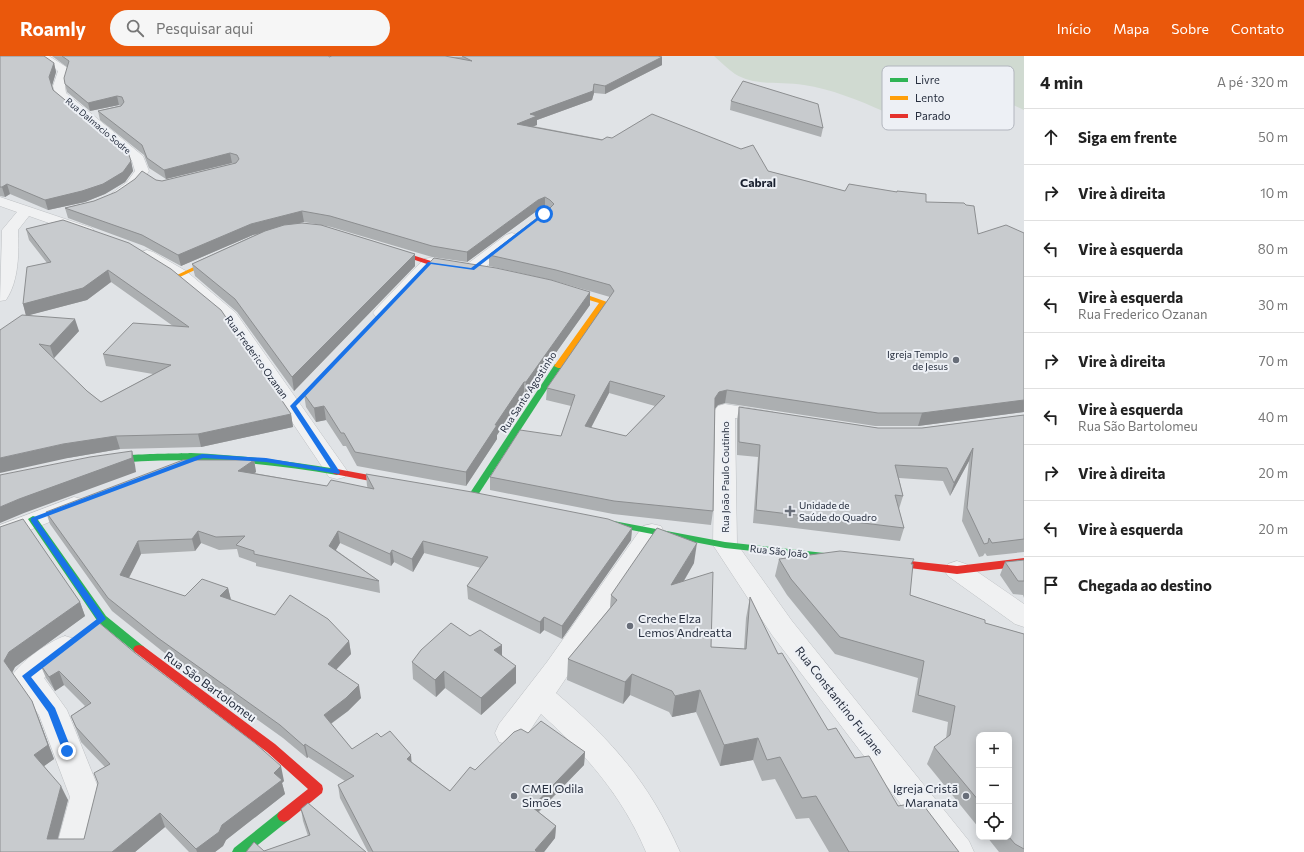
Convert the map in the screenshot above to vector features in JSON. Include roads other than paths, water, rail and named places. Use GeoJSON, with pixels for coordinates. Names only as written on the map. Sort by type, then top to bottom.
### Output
{"type":"FeatureCollection","features":[{"type":"Feature","properties":{"kind":"street","name":"Rua Dalmacio Sodre"},"geometry":{"type":"LineString","coordinates":[[42,56],[64,70],[59,86],[60,94],[93,116],[138,159],[147,175],[106,200]]}},
{"type":"Feature","properties":{"kind":"street"},"geometry":{"type":"LineString","coordinates":[[3,200],[98,236]]}},
{"type":"Feature","properties":{"kind":"street"},"geometry":{"type":"LineString","coordinates":[[0,296],[4,289],[3,277],[12,249],[10,230],[15,222],[27,210]]}},
{"type":"Feature","properties":{"kind":"street"},"geometry":{"type":"LineString","coordinates":[[47,217],[70,211]]}},
{"type":"Feature","properties":{"kind":"street"},"geometry":{"type":"LineString","coordinates":[[376,246],[430,263],[478,270],[525,228]]}},
{"type":"Feature","properties":{"kind":"street","name":"Rua Frederico Ozanan"},"geometry":{"type":"LineString","coordinates":[[132,248],[180,275],[230,317],[298,400],[337,472]]}},
{"type":"Feature","properties":{"kind":"street"},"geometry":{"type":"LineString","coordinates":[[180,275],[227,253]]}},
{"type":"Feature","properties":{"kind":"street"},"geometry":{"type":"LineString","coordinates":[[370,326],[430,263]]}},
{"type":"Feature","properties":{"kind":"street","name":"Rua Santo Agostinho"},"geometry":{"type":"LineString","coordinates":[[473,496],[541,390],[603,302],[555,287]]}},
{"type":"Feature","properties":{"kind":"street","name":"Rua João Paulo Coutinho"},"geometry":{"type":"LineString","coordinates":[[725,545],[725,410],[785,419]]}},
{"type":"Feature","properties":{"kind":"street"},"geometry":{"type":"LineString","coordinates":[[94,462],[138,456],[202,456],[266,460],[407,484]]}},
{"type":"Feature","properties":{"kind":"street"},"geometry":{"type":"LineString","coordinates":[[143,478],[202,456]]}},
{"type":"Feature","properties":{"kind":"street"},"geometry":{"type":"LineString","coordinates":[[0,534],[33,519],[92,497]]}},
{"type":"Feature","properties":{"kind":"street","name":"Rua São Bartolomeu"},"geometry":{"type":"LineString","coordinates":[[33,519],[102,619],[151,659],[271,748],[317,789],[239,852]]}},
{"type":"Feature","properties":{"kind":"street","name":"Rua São João"},"geometry":{"type":"LineString","coordinates":[[597,521],[725,545],[854,559]]}},
{"type":"Feature","properties":{"kind":"street"},"geometry":{"type":"LineString","coordinates":[[510,733],[652,532]]}},
{"type":"Feature","properties":{"kind":"street","name":"Rua Constantino Furlane"},"geometry":{"type":"LineString","coordinates":[[725,545],[782,628],[957,852]]}},
{"type":"Feature","properties":{"kind":"street"},"geometry":{"type":"LineString","coordinates":[[870,561],[957,570],[1024,562]]}},
{"type":"Feature","properties":{"kind":"street"},"geometry":{"type":"LineString","coordinates":[[957,570],[1024,617]]}},
{"type":"Feature","properties":{"kind":"street"},"geometry":{"type":"LineString","coordinates":[[72,852],[86,797],[52,710],[26,676],[102,619]]}},
{"type":"Feature","properties":{"kind":"street"},"geometry":{"type":"LineString","coordinates":[[539,694],[572,723],[615,768],[654,829],[663,852]]}},
{"type":"Feature","properties":{"kind":"place","name":"Igreja Templo de Jesus"},"geometry":{"type":"Point","coordinates":[956,360]}},
{"type":"Feature","properties":{"kind":"place","name":"Unidade de Saúde do Quadro"},"geometry":{"type":"Point","coordinates":[790,511]}},
{"type":"Feature","properties":{"kind":"place","name":"Creche Elza Lemos Andreatta"},"geometry":{"type":"Point","coordinates":[630,626]}},
{"type":"Feature","properties":{"kind":"place","name":"CMEI Odila Simões"},"geometry":{"type":"Point","coordinates":[514,796]}},
{"type":"Feature","properties":{"kind":"place","name":"Igreja Cristã Maranata"},"geometry":{"type":"Point","coordinates":[966,796]}},
{"type":"Feature","properties":{"kind":"district","name":"Cabral"},"geometry":{"type":"Point","coordinates":[758,183]}}]}
